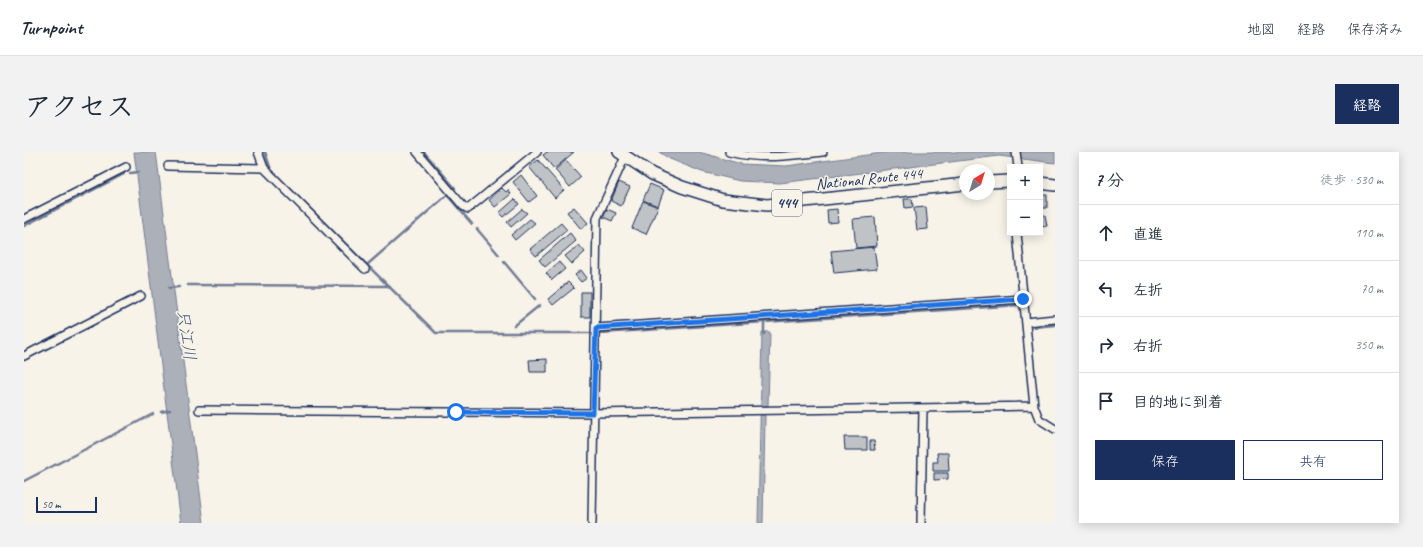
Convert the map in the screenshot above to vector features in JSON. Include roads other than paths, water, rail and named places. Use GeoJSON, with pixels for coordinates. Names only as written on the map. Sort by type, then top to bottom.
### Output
{"type":"FeatureCollection","features":[{"type":"Feature","properties":{"kind":"highway","name":"National Route 444"},"geometry":{"type":"LineString","coordinates":[[622,154],[652,174],[682,187],[723,200],[767,204],[959,185]]}},
{"type":"Feature","properties":{"kind":"highway"},"geometry":{"type":"LineString","coordinates":[[995,182],[1007,181]]}},
{"type":"Feature","properties":{"kind":"highway"},"geometry":{"type":"LineString","coordinates":[[1043,183],[1055,185]]}},
{"type":"Feature","properties":{"kind":"street"},"geometry":{"type":"LineString","coordinates":[[258,152],[264,168],[365,269]]}},
{"type":"Feature","properties":{"kind":"street"},"geometry":{"type":"LineString","coordinates":[[417,152],[463,206],[468,209],[474,206],[537,152]]}},
{"type":"Feature","properties":{"kind":"street"},"geometry":{"type":"LineString","coordinates":[[729,152],[742,155],[783,157],[823,152]]}},
{"type":"Feature","properties":{"kind":"street"},"geometry":{"type":"LineString","coordinates":[[1016,152],[1018,164]]}},
{"type":"Feature","properties":{"kind":"street"},"geometry":{"type":"LineString","coordinates":[[592,523],[597,218],[622,154]]}},
{"type":"Feature","properties":{"kind":"street"},"geometry":{"type":"LineString","coordinates":[[168,166],[264,168]]}},
{"type":"Feature","properties":{"kind":"street"},"geometry":{"type":"LineString","coordinates":[[24,219],[126,167]]}},
{"type":"Feature","properties":{"kind":"street"},"geometry":{"type":"LineString","coordinates":[[1017,236],[1034,406],[1038,419],[1055,429]]}},
{"type":"Feature","properties":{"kind":"street"},"geometry":{"type":"LineString","coordinates":[[24,356],[141,296]]}},
{"type":"Feature","properties":{"kind":"street"},"geometry":{"type":"LineString","coordinates":[[596,328],[1023,299]]}},
{"type":"Feature","properties":{"kind":"street"},"geometry":{"type":"LineString","coordinates":[[1026,322],[1055,319]]}},
{"type":"Feature","properties":{"kind":"street"},"geometry":{"type":"LineString","coordinates":[[199,410],[593,413],[1034,406]]}},
{"type":"Feature","properties":{"kind":"street"},"geometry":{"type":"LineString","coordinates":[[921,523],[923,408]]}},
{"type":"Feature","properties":{"kind":"waterway"},"geometry":{"type":"LineString","coordinates":[[265,152],[271,170],[436,333],[590,333]]}},
{"type":"Feature","properties":{"kind":"waterway"},"geometry":{"type":"LineString","coordinates":[[424,152],[455,188]]}},
{"type":"Feature","properties":{"kind":"waterway"},"geometry":{"type":"LineString","coordinates":[[130,173],[139,172]]}},
{"type":"Feature","properties":{"kind":"waterway"},"geometry":{"type":"LineString","coordinates":[[24,226],[124,174]]}},
{"type":"Feature","properties":{"kind":"waterway"},"geometry":{"type":"LineString","coordinates":[[368,264],[447,195],[472,224]]}},
{"type":"Feature","properties":{"kind":"waterway"},"geometry":{"type":"LineString","coordinates":[[477,229],[499,255]]}},
{"type":"Feature","properties":{"kind":"waterway"},"geometry":{"type":"LineString","coordinates":[[504,262],[535,299]]}},
{"type":"Feature","properties":{"kind":"waterway"},"geometry":{"type":"LineString","coordinates":[[188,285],[390,286]]}},
{"type":"Feature","properties":{"kind":"waterway"},"geometry":{"type":"LineString","coordinates":[[169,288],[179,287]]}},
{"type":"Feature","properties":{"kind":"waterway"},"geometry":{"type":"LineString","coordinates":[[514,326],[540,305]]}},
{"type":"Feature","properties":{"kind":"waterway"},"geometry":{"type":"LineString","coordinates":[[601,333],[1020,305]]}},
{"type":"Feature","properties":{"kind":"waterway"},"geometry":{"type":"LineString","coordinates":[[764,322],[764,334]]}},
{"type":"Feature","properties":{"kind":"waterway"},"geometry":{"type":"LineString","coordinates":[[1034,327],[1055,325]]}},
{"type":"Feature","properties":{"kind":"waterway"},"geometry":{"type":"LineString","coordinates":[[161,412],[170,410]]}},
{"type":"Feature","properties":{"kind":"waterway"},"geometry":{"type":"LineString","coordinates":[[24,481],[153,414]]}},
{"type":"Feature","properties":{"kind":"water label","name":"只江川"},"geometry":{"type":"Point","coordinates":[187,335]}}]}
